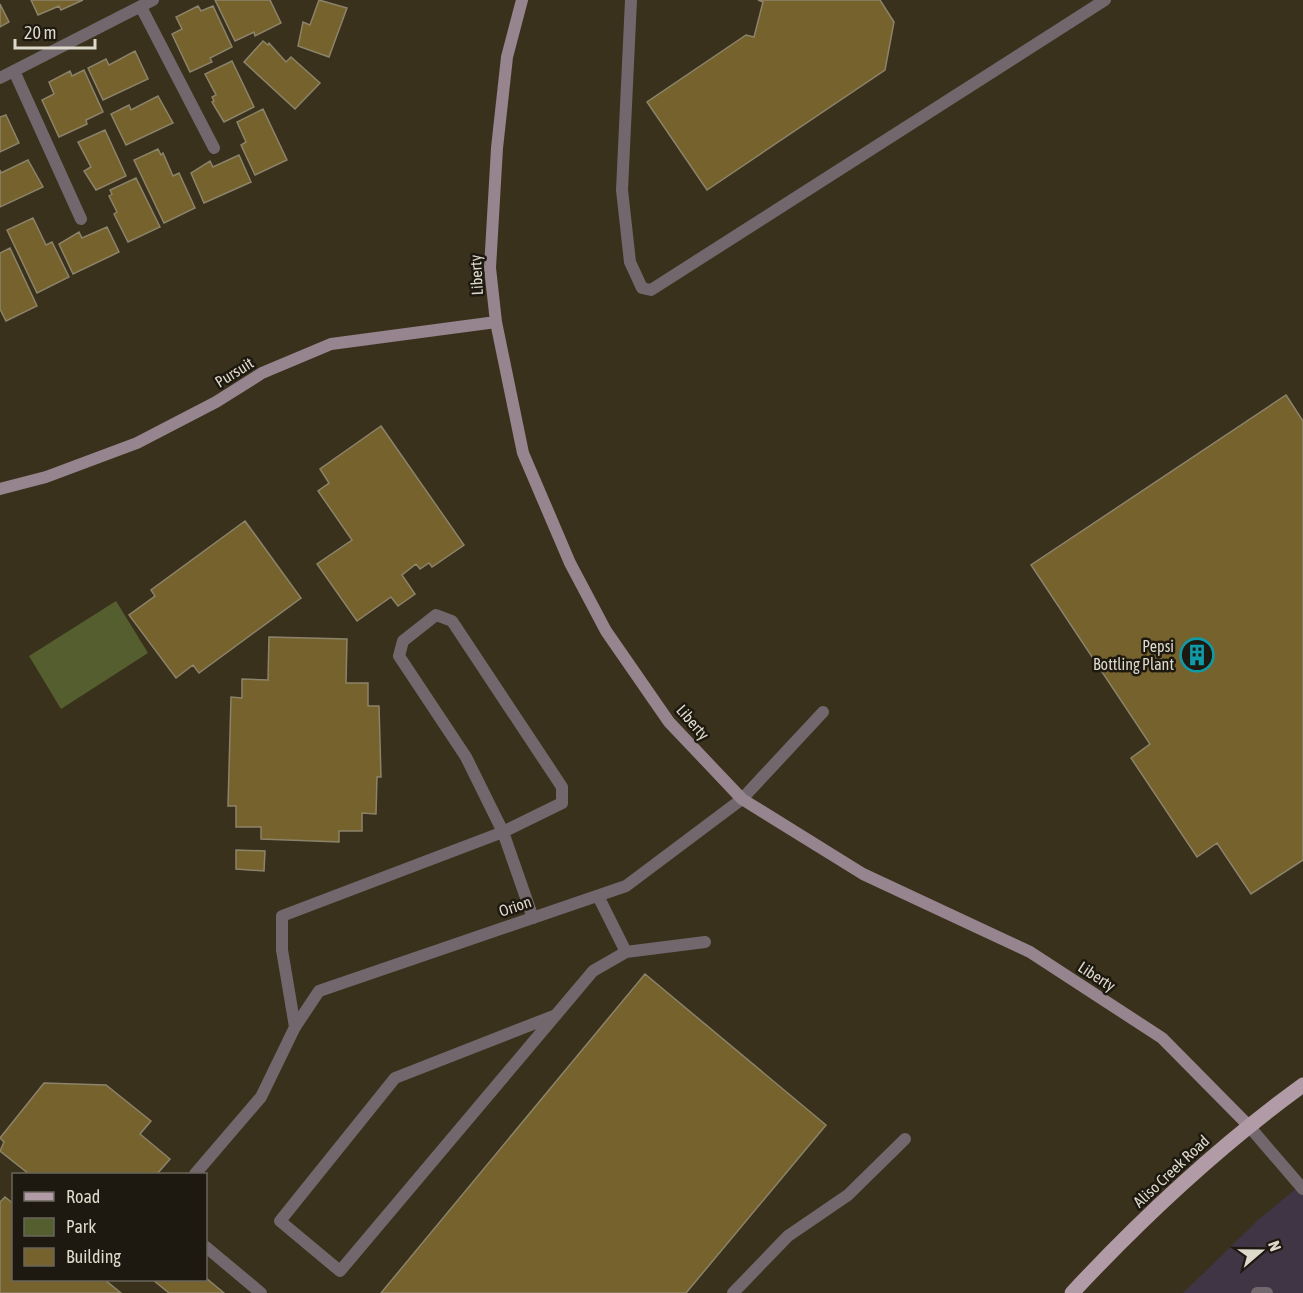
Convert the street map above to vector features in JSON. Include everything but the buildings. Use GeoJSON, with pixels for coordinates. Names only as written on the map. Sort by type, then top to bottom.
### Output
{"type":"FeatureCollection","features":[{"type":"Feature","properties":{"kind":"main road","name":"Aliso Creek Road"},"geometry":{"type":"LineString","coordinates":[[1072,1293],[1157,1207],[1248,1125],[1303,1085]]}},
{"type":"Feature","properties":{"kind":"street"},"geometry":{"type":"LineString","coordinates":[[0,78],[153,0]]}},
{"type":"Feature","properties":{"kind":"street","name":"Liberty"},"geometry":{"type":"LineString","coordinates":[[522,0],[507,57],[497,148],[490,268],[496,322],[523,453],[570,563],[606,631],[669,722],[742,799],[863,874],[1030,952],[1162,1038],[1248,1125],[1303,1189]]}},
{"type":"Feature","properties":{"kind":"street"},"geometry":{"type":"LineString","coordinates":[[631,0],[622,190],[630,262],[642,288],[651,290],[1106,0]]}},
{"type":"Feature","properties":{"kind":"street"},"geometry":{"type":"LineString","coordinates":[[141,7],[214,147]]}},
{"type":"Feature","properties":{"kind":"street"},"geometry":{"type":"LineString","coordinates":[[14,71],[81,219]]}},
{"type":"Feature","properties":{"kind":"street","name":"Pursuit"},"geometry":{"type":"LineString","coordinates":[[0,489],[46,477],[137,443],[216,402],[262,373],[331,344],[496,322]]}},
{"type":"Feature","properties":{"kind":"street"},"geometry":{"type":"LineString","coordinates":[[295,1027],[282,950],[282,916],[503,832],[562,803],[562,787],[452,621],[436,615],[403,641],[399,656],[466,757],[503,832],[533,918]]}},
{"type":"Feature","properties":{"kind":"street","name":"Orion"},"geometry":{"type":"LineString","coordinates":[[196,1173],[261,1097],[295,1027],[319,991],[626,886],[742,799],[823,712]]}},
{"type":"Feature","properties":{"kind":"street"},"geometry":{"type":"LineString","coordinates":[[598,896],[626,952]]}},
{"type":"Feature","properties":{"kind":"street"},"geometry":{"type":"LineString","coordinates":[[556,1015],[395,1078],[280,1221],[340,1271],[556,1015],[593,971],[626,952],[705,942]]}},
{"type":"Feature","properties":{"kind":"street"},"geometry":{"type":"LineString","coordinates":[[733,1293],[788,1236],[848,1195],[905,1139]]}},
{"type":"Feature","properties":{"kind":"street"},"geometry":{"type":"LineString","coordinates":[[207,1248],[261,1293]]}},
{"type":"Feature","properties":{"kind":"street"},"geometry":{"type":"LineString","coordinates":[[1257,1293],[1267,1293]]}},
{"type":"Feature","properties":{"kind":"shaded area"},"geometry":{"type":"Polygon","coordinates":[[[1303,1183],[1303,1293],[1183,1293],[1259,1219],[1303,1183]]]}},
{"type":"Feature","properties":{"kind":"green space"},"geometry":{"type":"Polygon","coordinates":[[[116,601],[148,653],[61,709],[29,656],[116,601]]]}},
{"type":"Feature","properties":{"kind":"place","name":"Pepsi Bottling Plant"},"geometry":{"type":"Point","coordinates":[1197,655]}}]}
